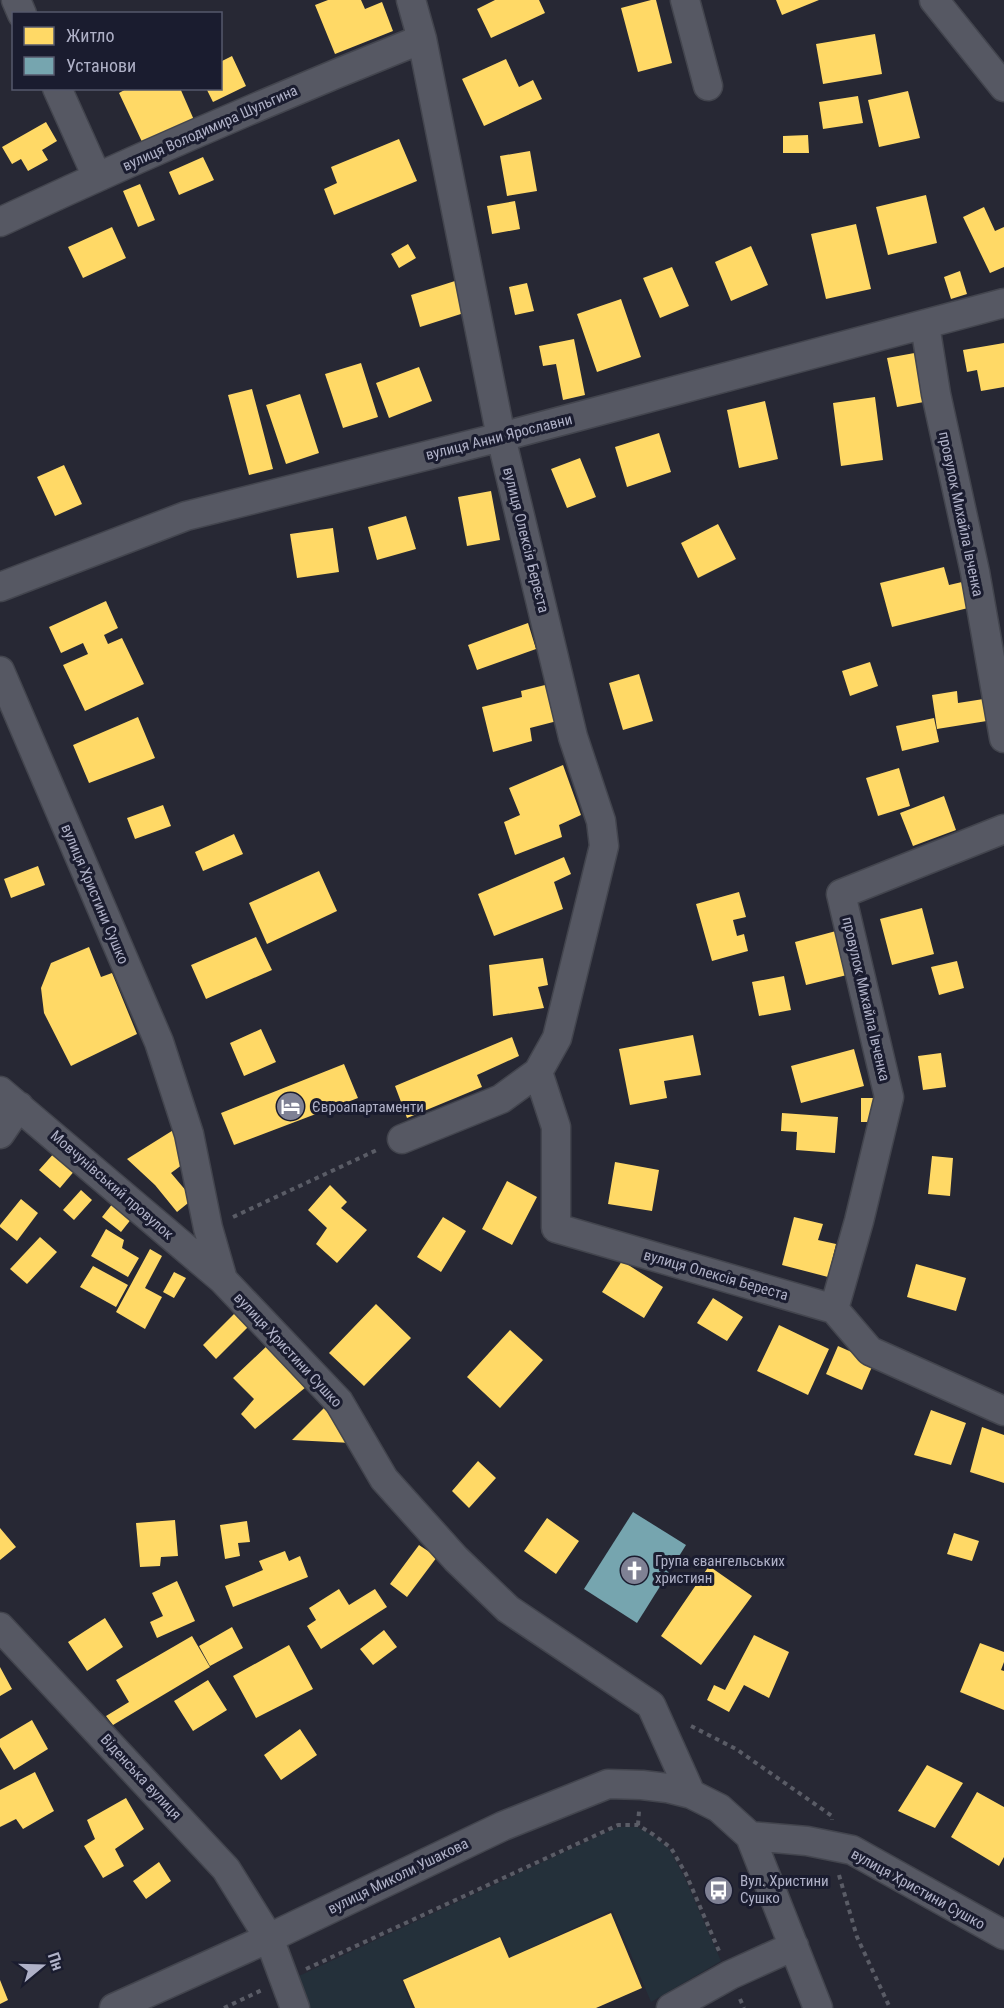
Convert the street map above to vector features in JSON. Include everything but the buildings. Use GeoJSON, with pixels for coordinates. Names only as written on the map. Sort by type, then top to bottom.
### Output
{"type":"FeatureCollection","features":[{"type":"Feature","properties":{"kind":"street","name":"вулиця Олексія Береста"},"geometry":{"type":"LineString","coordinates":[[402,1139],[501,1099],[538,1072],[557,1038],[604,846],[601,821],[573,737],[501,437],[422,39],[411,0]]}},
{"type":"Feature","properties":{"kind":"street"},"geometry":{"type":"LineString","coordinates":[[685,0],[708,86]]}},
{"type":"Feature","properties":{"kind":"street"},"geometry":{"type":"LineString","coordinates":[[934,0],[1004,87]]}},
{"type":"Feature","properties":{"kind":"street","name":"вулиця Володимира Шульгина"},"geometry":{"type":"LineString","coordinates":[[0,222],[319,80],[422,39]]}},
{"type":"Feature","properties":{"kind":"street"},"geometry":{"type":"LineString","coordinates":[[58,90],[97,177]]}},
{"type":"Feature","properties":{"kind":"street","name":"вулиця Анни Ярославни"},"geometry":{"type":"LineString","coordinates":[[0,587],[186,516],[501,437],[1004,303]]}},
{"type":"Feature","properties":{"kind":"street","name":"провулок Михайла Івченка"},"geometry":{"type":"LineString","coordinates":[[925,325],[936,394],[975,572],[1004,738]]}},
{"type":"Feature","properties":{"kind":"street","name":"вулиця Христини Сушко"},"geometry":{"type":"LineString","coordinates":[[0,671],[159,1042],[189,1134],[208,1228],[223,1280],[339,1402],[384,1479],[456,1559],[508,1609],[651,1705],[691,1794]]}},
{"type":"Feature","properties":{"kind":"street","name":"провулок Михайла Івченка"},"geometry":{"type":"LineString","coordinates":[[834,1309],[859,1221],[889,1097],[841,894],[1004,829]]}},
{"type":"Feature","properties":{"kind":"street","name":"вулиця Олексія Береста"},"geometry":{"type":"LineString","coordinates":[[538,1072],[556,1127],[556,1228],[834,1309]]}},
{"type":"Feature","properties":{"kind":"street"},"geometry":{"type":"LineString","coordinates":[[0,1134],[10,1099]]}},
{"type":"Feature","properties":{"kind":"street","name":"Мовчунівський провулок"},"geometry":{"type":"LineString","coordinates":[[10,1099],[223,1280]]}},
{"type":"Feature","properties":{"kind":"street"},"geometry":{"type":"LineString","coordinates":[[834,1309],[870,1351],[1004,1411]]}},
{"type":"Feature","properties":{"kind":"street","name":"Віденська вулиця"},"geometry":{"type":"LineString","coordinates":[[0,1627],[226,1869],[269,1938],[295,2008]]}},
{"type":"Feature","properties":{"kind":"street","name":"вулиця Миколи Ушакова"},"geometry":{"type":"LineString","coordinates":[[114,2008],[269,1938],[503,1826],[609,1784],[667,1788],[691,1794]]}},
{"type":"Feature","properties":{"kind":"street"},"geometry":{"type":"LineString","coordinates":[[691,1794],[719,1808],[750,1836],[818,2008]]}},
{"type":"Feature","properties":{"kind":"street","name":"вулиця Христини Сушко"},"geometry":{"type":"LineString","coordinates":[[750,1836],[807,1841],[852,1850],[1004,1935]]}},
{"type":"Feature","properties":{"kind":"street"},"geometry":{"type":"LineString","coordinates":[[671,2008],[730,1975],[794,1946]]}},
{"type":"Feature","properties":{"kind":"path"},"geometry":{"type":"LineString","coordinates":[[208,1228],[402,1139]]}},
{"type":"Feature","properties":{"kind":"path"},"geometry":{"type":"LineString","coordinates":[[224,2008],[618,1825],[638,1825],[671,1848],[686,1875],[744,2008]]}},
{"type":"Feature","properties":{"kind":"shaded area"},"geometry":{"type":"Polygon","coordinates":[[[618,1827],[637,1827],[654,1836],[669,1849],[684,1876],[721,1961],[651,2002],[612,1910],[511,1957],[501,1936],[401,1980],[413,2008],[297,2008],[286,1982],[618,1827]]]}},
{"type":"Feature","properties":{"kind":"place","name":"Євроапартаменти"},"geometry":{"type":"Point","coordinates":[291,1107]}},
{"type":"Feature","properties":{"kind":"place","name":"Група євангельських християн"},"geometry":{"type":"Point","coordinates":[634,1570]}},
{"type":"Feature","properties":{"kind":"place","name":"Вул. Христини Сушко"},"geometry":{"type":"Point","coordinates":[719,1890]}}]}
